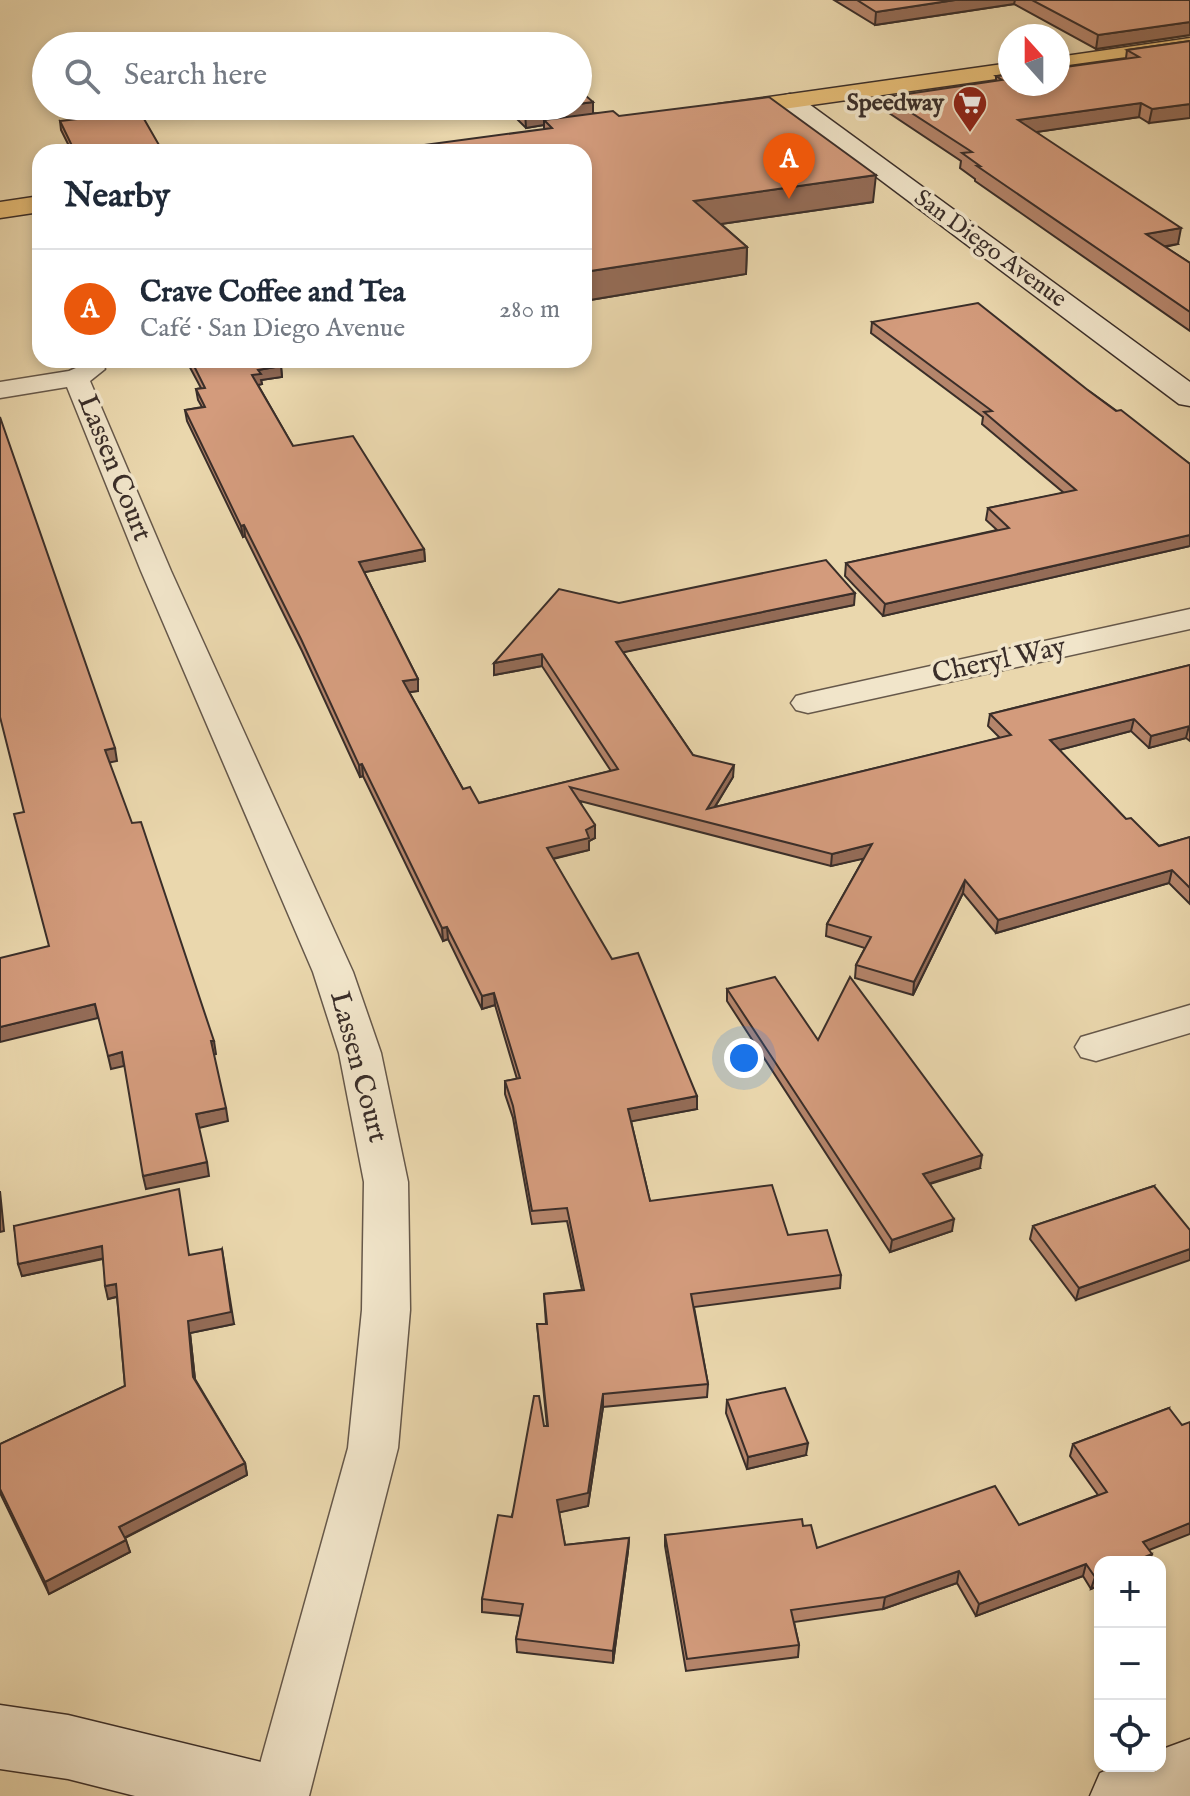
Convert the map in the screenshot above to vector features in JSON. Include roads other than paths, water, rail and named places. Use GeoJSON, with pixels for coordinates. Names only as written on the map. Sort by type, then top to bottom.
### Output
{"type":"FeatureCollection","features":[{"type":"Feature","properties":{"kind":"main road"},"geometry":{"type":"LineString","coordinates":[[1070,62],[1190,45]]}},
{"type":"Feature","properties":{"kind":"main road"},"geometry":{"type":"LineString","coordinates":[[689,115],[998,72]]}},
{"type":"Feature","properties":{"kind":"main road"},"geometry":{"type":"LineString","coordinates":[[0,210],[32,205]]}},
{"type":"Feature","properties":{"kind":"street","name":"San Diego Avenue"},"geometry":{"type":"LineString","coordinates":[[790,101],[1190,397]]}},
{"type":"Feature","properties":{"kind":"street","name":"Lassen Court"},"geometry":{"type":"LineString","coordinates":[[0,390],[84,373],[163,586],[333,972],[360,1053],[386,1182],[386,1310],[373,1448],[280,1796]]}},
{"type":"Feature","properties":{"kind":"street","name":"Cheryl Way"},"geometry":{"type":"LineString","coordinates":[[808,703],[1190,619]]}},
{"type":"Feature","properties":{"kind":"street"},"geometry":{"type":"LineString","coordinates":[[1096,1047],[1190,1019]]}},
{"type":"Feature","properties":{"kind":"street"},"geometry":{"type":"LineString","coordinates":[[0,1737],[68,1747],[265,1796]]}},
{"type":"Feature","properties":{"kind":"street"},"geometry":{"type":"LineString","coordinates":[[1124,1796],[1190,1771]]}},
{"type":"Feature","properties":{"kind":"place","name":"Speedway"},"geometry":{"type":"Point","coordinates":[970,134]}},
{"type":"Feature","properties":{"kind":"place","name":"Crave Coffee and Tea"},"geometry":{"type":"Point","coordinates":[789,199]}}]}
